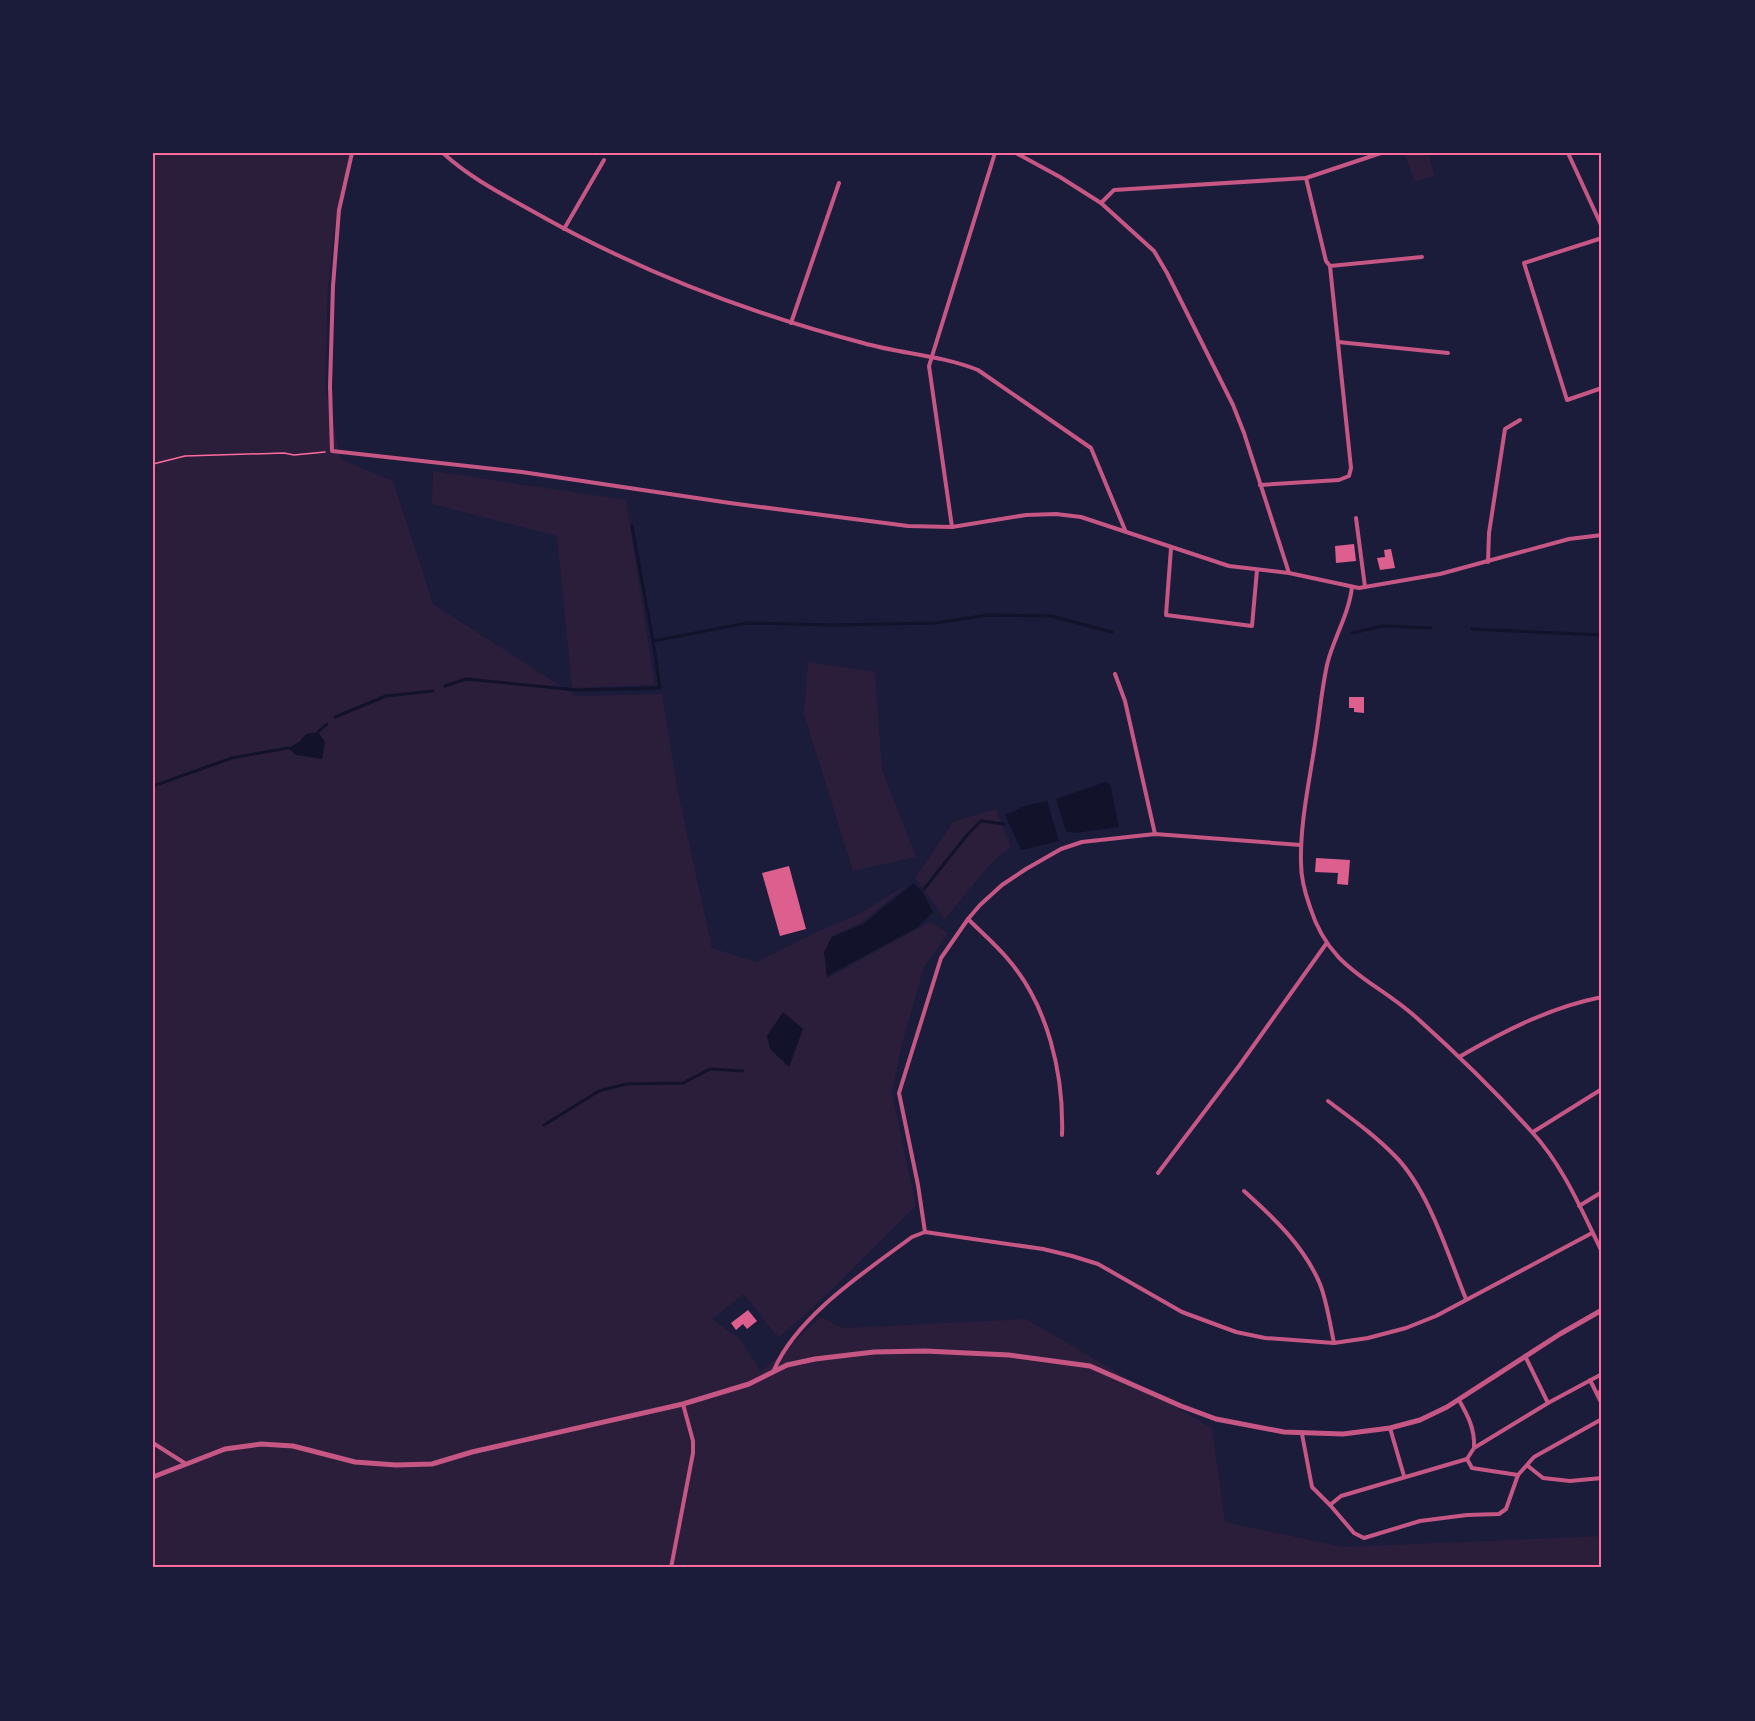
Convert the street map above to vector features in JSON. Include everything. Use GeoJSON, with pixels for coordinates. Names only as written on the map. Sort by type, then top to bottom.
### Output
{"type":"FeatureCollection","features":[{"type":"Feature","properties":{"kind":"street"},"geometry":{"type":"LineString","coordinates":[[352,153],[339,210],[333,286],[330,386],[332,451],[522,471],[908,526],[952,527],[1026,515],[1056,514],[1081,517],[1229,566],[1289,573],[1352,587],[1365,587],[1440,574],[1569,539],[1602,535]]}},
{"type":"Feature","properties":{"kind":"street"},"geometry":{"type":"LineString","coordinates":[[443,153],[471,176],[564,229],[632,263],[691,288],[791,323],[865,344],[957,362],[978,370],[1091,448],[1125,531]]}},
{"type":"Feature","properties":{"kind":"street"},"geometry":{"type":"LineString","coordinates":[[952,527],[929,366],[995,153]]}},
{"type":"Feature","properties":{"kind":"street"},"geometry":{"type":"LineString","coordinates":[[1016,153],[1101,203],[1154,251],[1233,405],[1289,573]]}},
{"type":"Feature","properties":{"kind":"street"},"geometry":{"type":"LineString","coordinates":[[1101,203],[1114,190],[1306,178],[1381,153]]}},
{"type":"Feature","properties":{"kind":"street"},"geometry":{"type":"LineString","coordinates":[[1568,153],[1602,227]]}},
{"type":"Feature","properties":{"kind":"street"},"geometry":{"type":"LineString","coordinates":[[564,229],[604,160]]}},
{"type":"Feature","properties":{"kind":"street"},"geometry":{"type":"LineString","coordinates":[[1260,485],[1339,480],[1349,476],[1352,461],[1330,266],[1326,261],[1306,178]]}},
{"type":"Feature","properties":{"kind":"street"},"geometry":{"type":"LineString","coordinates":[[791,323],[839,183]]}},
{"type":"Feature","properties":{"kind":"street"},"geometry":{"type":"LineString","coordinates":[[1602,238],[1524,263],[1567,400],[1602,388]]}},
{"type":"Feature","properties":{"kind":"street"},"geometry":{"type":"LineString","coordinates":[[1330,266],[1422,257]]}},
{"type":"Feature","properties":{"kind":"street"},"geometry":{"type":"LineString","coordinates":[[1338,342],[1448,353]]}},
{"type":"Feature","properties":{"kind":"street"},"geometry":{"type":"LineString","coordinates":[[1488,562],[1489,533],[1505,429],[1520,420]]}},
{"type":"Feature","properties":{"kind":"street"},"geometry":{"type":"LineString","coordinates":[[1356,518],[1365,587]]}},
{"type":"Feature","properties":{"kind":"street"},"geometry":{"type":"LineString","coordinates":[[1171,548],[1166,615],[1251,626],[1257,570]]}},
{"type":"Feature","properties":{"kind":"street"},"geometry":{"type":"LineString","coordinates":[[1352,587],[1346,613],[1326,671],[1301,845],[1303,887],[1314,919],[1326,944],[1349,968],[1416,1017],[1533,1132],[1557,1166],[1580,1206],[1602,1252]]}},
{"type":"Feature","properties":{"kind":"street"},"geometry":{"type":"LineString","coordinates":[[1115,674],[1125,701],[1155,834]]}},
{"type":"Feature","properties":{"kind":"street"},"geometry":{"type":"LineString","coordinates":[[925,1232],[918,1185],[898,1093],[941,958],[980,905],[1002,885],[1061,849],[1092,841],[1155,834],[1301,845]]}},
{"type":"Feature","properties":{"kind":"street"},"geometry":{"type":"LineString","coordinates":[[968,919],[1007,958],[1025,982],[1039,1008],[1050,1041],[1061,1089],[1062,1135]]}},
{"type":"Feature","properties":{"kind":"street"},"geometry":{"type":"LineString","coordinates":[[1158,1173],[1239,1066],[1326,944]]}},
{"type":"Feature","properties":{"kind":"street"},"geometry":{"type":"LineString","coordinates":[[1459,1057],[1490,1039],[1549,1011],[1602,997]]}},
{"type":"Feature","properties":{"kind":"street"},"geometry":{"type":"LineString","coordinates":[[1533,1132],[1602,1089]]}},
{"type":"Feature","properties":{"kind":"street"},"geometry":{"type":"LineString","coordinates":[[1328,1101],[1367,1130],[1398,1159],[1423,1195],[1467,1299]]}},
{"type":"Feature","properties":{"kind":"street"},"geometry":{"type":"LineString","coordinates":[[1244,1191],[1282,1225],[1304,1255],[1320,1285],[1334,1343]]}},
{"type":"Feature","properties":{"kind":"street"},"geometry":{"type":"LineString","coordinates":[[1580,1206],[1602,1192]]}},
{"type":"Feature","properties":{"kind":"street"},"geometry":{"type":"LineString","coordinates":[[774,1371],[785,1348],[836,1295],[912,1237],[925,1232],[1043,1249],[1072,1256],[1098,1264],[1182,1312],[1220,1327],[1265,1338],[1334,1343],[1368,1338],[1406,1328],[1436,1316],[1592,1233]]}},
{"type":"Feature","properties":{"kind":"street"},"geometry":{"type":"LineString","coordinates":[[153,1477],[225,1449],[261,1444],[293,1446],[356,1462],[396,1465],[432,1464],[472,1452],[682,1404],[749,1384],[787,1365],[814,1359],[874,1352],[925,1351],[1009,1355],[1090,1366],[1216,1419],[1302,1434],[1344,1434],[1390,1428],[1420,1420],[1459,1401],[1525,1356],[1602,1310]]}},
{"type":"Feature","properties":{"kind":"street"},"geometry":{"type":"LineString","coordinates":[[1525,1356],[1548,1403]]}},
{"type":"Feature","properties":{"kind":"street"},"geometry":{"type":"LineString","coordinates":[[1330,1504],[1341,1496],[1467,1459],[1474,1448],[1548,1403],[1602,1374]]}},
{"type":"Feature","properties":{"kind":"street"},"geometry":{"type":"LineString","coordinates":[[1590,1380],[1602,1404]]}},
{"type":"Feature","properties":{"kind":"street"},"geometry":{"type":"LineString","coordinates":[[1598,1396],[1602,1387]]}},
{"type":"Feature","properties":{"kind":"street"},"geometry":{"type":"LineString","coordinates":[[1459,1401],[1471,1423],[1474,1448]]}},
{"type":"Feature","properties":{"kind":"street"},"geometry":{"type":"LineString","coordinates":[[671,1568],[693,1453],[693,1441],[682,1404]]}},
{"type":"Feature","properties":{"kind":"street"},"geometry":{"type":"LineString","coordinates":[[1302,1434],[1312,1487],[1330,1504],[1354,1533],[1364,1538],[1420,1521],[1467,1515],[1499,1514],[1506,1509],[1518,1476],[1534,1457],[1602,1419]]}},
{"type":"Feature","properties":{"kind":"street"},"geometry":{"type":"LineString","coordinates":[[1390,1428],[1404,1476]]}},
{"type":"Feature","properties":{"kind":"street"},"geometry":{"type":"LineString","coordinates":[[153,1443],[186,1464]]}},
{"type":"Feature","properties":{"kind":"street"},"geometry":{"type":"LineString","coordinates":[[1467,1459],[1473,1468],[1518,1476]]}},
{"type":"Feature","properties":{"kind":"street"},"geometry":{"type":"LineString","coordinates":[[1528,1466],[1543,1478],[1570,1481],[1602,1478]]}},
{"type":"Feature","properties":{"kind":"path"},"geometry":{"type":"LineString","coordinates":[[153,464],[185,456],[284,453],[294,455],[332,451]]}},
{"type":"Feature","properties":{"kind":"shaded area"},"geometry":{"type":"Polygon","coordinates":[[[153,153],[351,153],[335,225],[328,286],[325,387],[341,459],[393,481],[433,604],[576,696],[662,694],[677,788],[712,948],[756,962],[861,913],[911,882],[861,923],[832,936],[824,952],[827,978],[930,922],[948,933],[924,967],[902,1044],[892,1093],[916,1206],[813,1308],[778,1338],[744,1294],[712,1319],[740,1339],[761,1372],[821,1317],[843,1328],[1026,1319],[1212,1428],[1225,1522],[1343,1547],[1602,1536],[1602,1568],[153,1568],[153,153]]]}},
{"type":"Feature","properties":{"kind":"shaded area"},"geometry":{"type":"Polygon","coordinates":[[[1404,153],[1428,153],[1435,176],[1415,182],[1404,153]]]}},
{"type":"Feature","properties":{"kind":"shaded area"},"geometry":{"type":"Polygon","coordinates":[[[433,471],[626,500],[655,685],[572,688],[557,536],[432,504],[433,471]]]}},
{"type":"Feature","properties":{"kind":"shaded area"},"geometry":{"type":"Polygon","coordinates":[[[808,662],[875,672],[882,770],[916,857],[853,871],[804,714],[808,662]]]}},
{"type":"Feature","properties":{"kind":"shaded area"},"geometry":{"type":"Polygon","coordinates":[[[318,732],[325,742],[322,759],[296,755],[288,748],[299,742],[306,734],[318,732]]]}},
{"type":"Feature","properties":{"kind":"shaded area"},"geometry":{"type":"Polygon","coordinates":[[[1105,782],[1110,784],[1119,827],[1074,833],[1066,831],[1056,799],[1105,782]]]}},
{"type":"Feature","properties":{"kind":"shaded area"},"geometry":{"type":"Polygon","coordinates":[[[1047,801],[1059,841],[1021,850],[1005,815],[1025,806],[1047,801]]]}},
{"type":"Feature","properties":{"kind":"shaded area"},"geometry":{"type":"Polygon","coordinates":[[[996,809],[1011,847],[991,863],[945,919],[915,878],[954,821],[996,809]]]}},
{"type":"Feature","properties":{"kind":"shaded area"},"geometry":{"type":"Polygon","coordinates":[[[914,883],[922,891],[933,912],[918,927],[827,976],[824,952],[832,937],[863,924],[914,883]]]}},
{"type":"Feature","properties":{"kind":"shaded area"},"geometry":{"type":"Polygon","coordinates":[[[783,1012],[803,1029],[789,1067],[770,1049],[767,1036],[783,1012]]]}},
{"type":"Feature","properties":{"kind":"building"},"geometry":{"type":"Polygon","coordinates":[[[1354,544],[1356,561],[1336,563],[1335,546],[1354,544]]]}},
{"type":"Feature","properties":{"kind":"building"},"geometry":{"type":"Polygon","coordinates":[[[1391,549],[1395,568],[1380,570],[1377,558],[1385,557],[1384,550],[1391,549]]]}},
{"type":"Feature","properties":{"kind":"building"},"geometry":{"type":"Polygon","coordinates":[[[1349,697],[1364,697],[1364,713],[1354,712],[1354,708],[1349,708],[1349,697]]]}},
{"type":"Feature","properties":{"kind":"building"},"geometry":{"type":"Polygon","coordinates":[[[1316,858],[1350,860],[1348,885],[1337,884],[1338,873],[1315,872],[1316,858]]]}},
{"type":"Feature","properties":{"kind":"building"},"geometry":{"type":"Polygon","coordinates":[[[789,866],[806,929],[780,936],[762,873],[789,866]]]}},
{"type":"Feature","properties":{"kind":"building"},"geometry":{"type":"Polygon","coordinates":[[[748,1310],[757,1321],[747,1329],[743,1324],[736,1330],[731,1323],[748,1310]]]}},
{"type":"Feature","properties":{"kind":"waterway"},"geometry":{"type":"LineString","coordinates":[[632,526],[653,641]]}},
{"type":"Feature","properties":{"kind":"waterway"},"geometry":{"type":"LineString","coordinates":[[445,686],[466,679],[577,690],[660,688],[653,641],[747,623],[834,625],[936,623],[988,615],[1051,616],[1112,632]]}},
{"type":"Feature","properties":{"kind":"waterway"},"geometry":{"type":"LineString","coordinates":[[1352,633],[1382,626],[1431,628]]}},
{"type":"Feature","properties":{"kind":"waterway"},"geometry":{"type":"LineString","coordinates":[[1472,629],[1602,635]]}},
{"type":"Feature","properties":{"kind":"waterway"},"geometry":{"type":"LineString","coordinates":[[335,717],[386,696],[433,691]]}},
{"type":"Feature","properties":{"kind":"waterway"},"geometry":{"type":"LineString","coordinates":[[318,732],[327,724]]}},
{"type":"Feature","properties":{"kind":"waterway"},"geometry":{"type":"LineString","coordinates":[[153,786],[232,758],[288,748]]}},
{"type":"Feature","properties":{"kind":"waterway"},"geometry":{"type":"LineString","coordinates":[[924,889],[981,821],[1004,824]]}},
{"type":"Feature","properties":{"kind":"waterway"},"geometry":{"type":"LineString","coordinates":[[544,1125],[599,1091],[626,1084],[683,1083],[710,1069],[743,1071]]}}]}
